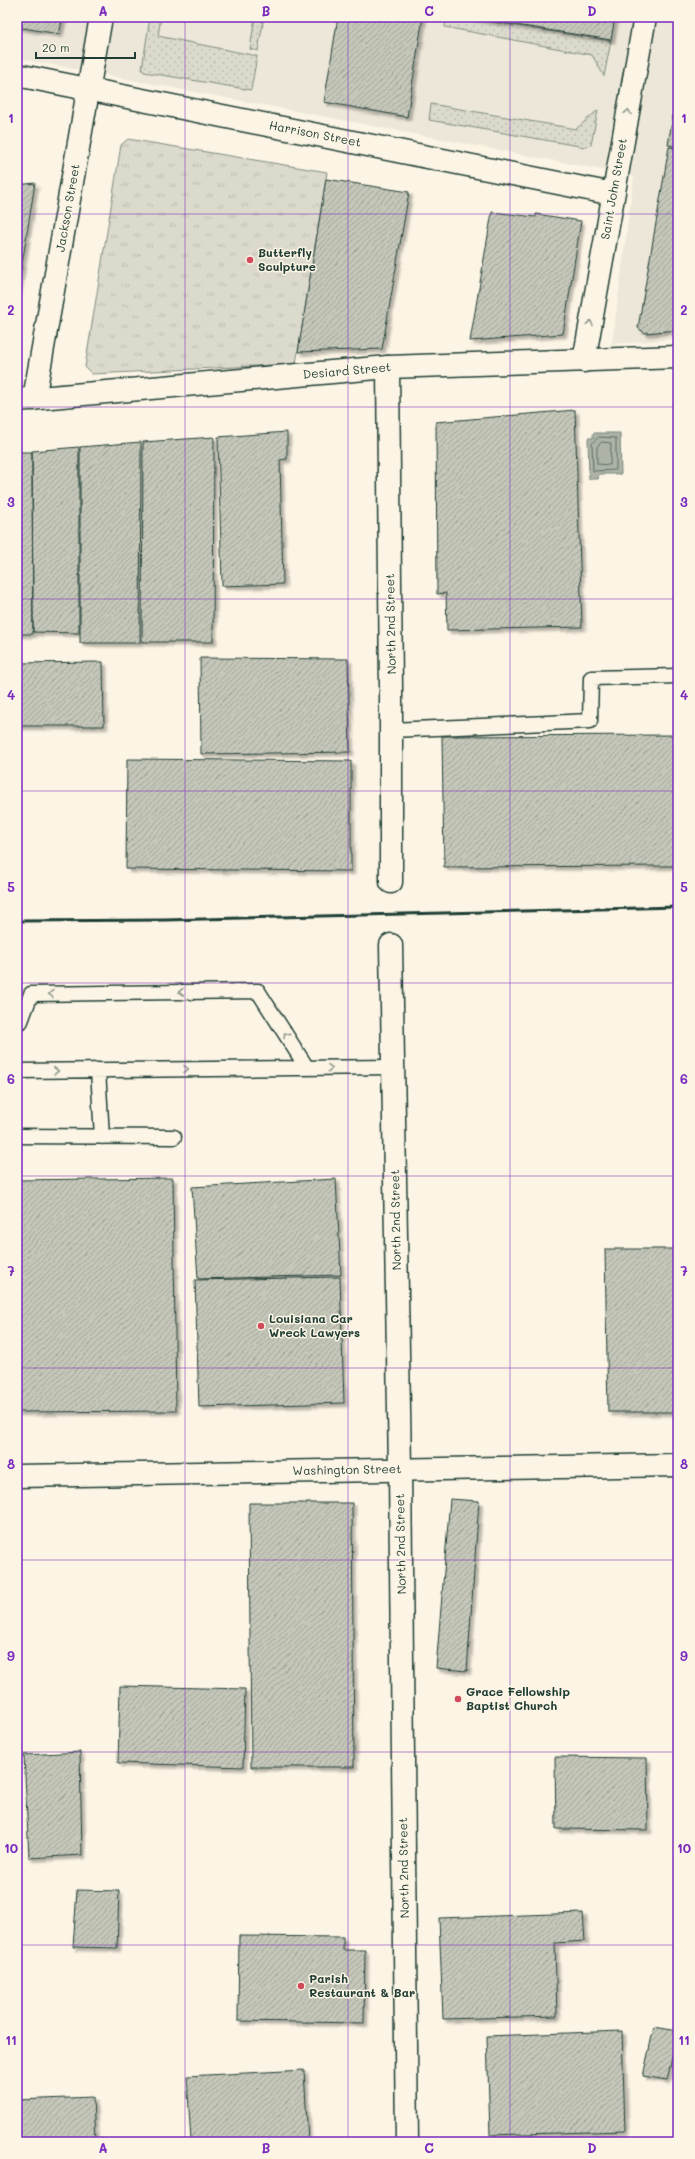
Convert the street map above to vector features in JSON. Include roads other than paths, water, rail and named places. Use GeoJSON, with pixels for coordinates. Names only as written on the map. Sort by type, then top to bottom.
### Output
{"type":"FeatureCollection","features":[{"type":"Feature","properties":{"kind":"street","name":"Jackson Street"},"geometry":{"type":"LineString","coordinates":[[25,399],[88,89],[101,17]]}},
{"type":"Feature","properties":{"kind":"street","name":"Saint John Street"},"geometry":{"type":"LineString","coordinates":[[584,361],[645,17]]}},
{"type":"Feature","properties":{"kind":"street","name":"Harrison Street"},"geometry":{"type":"LineString","coordinates":[[17,75],[614,194]]}},
{"type":"Feature","properties":{"kind":"street","name":"Desiard Street"},"geometry":{"type":"LineString","coordinates":[[25,399],[388,367],[678,357]]}},
{"type":"Feature","properties":{"kind":"street","name":"North 2nd Street"},"geometry":{"type":"LineString","coordinates":[[388,367],[391,882]]}},
{"type":"Feature","properties":{"kind":"street","name":"North 2nd Street"},"geometry":{"type":"LineString","coordinates":[[391,945],[400,1470],[407,2142]]}},
{"type":"Feature","properties":{"kind":"street","name":"Washington Street"},"geometry":{"type":"LineString","coordinates":[[17,1476],[678,1465]]}},
{"type":"Feature","properties":{"kind":"lane"},"geometry":{"type":"LineString","coordinates":[[391,730],[590,721],[591,678],[678,676]]}},
{"type":"Feature","properties":{"kind":"lane"},"geometry":{"type":"LineString","coordinates":[[17,1021],[21,1021],[31,994],[258,990],[307,1068]]}},
{"type":"Feature","properties":{"kind":"lane"},"geometry":{"type":"LineString","coordinates":[[17,1071],[393,1067]]}},
{"type":"Feature","properties":{"kind":"lane"},"geometry":{"type":"LineString","coordinates":[[98,1070],[102,1136]]}},
{"type":"Feature","properties":{"kind":"lane"},"geometry":{"type":"LineString","coordinates":[[17,1136],[174,1137]]}},
{"type":"Feature","properties":{"kind":"water"},"geometry":{"type":"Polygon","coordinates":[[[593,433],[620,433],[621,474],[599,474],[598,479],[589,479],[588,438],[593,438],[593,433]]]}},
{"type":"Feature","properties":{"kind":"railway"},"geometry":{"type":"LineString","coordinates":[[17,921],[165,920],[678,907]]}},
{"type":"Feature","properties":{"kind":"place","name":"Butterfly Sculpture"},"geometry":{"type":"Point","coordinates":[250,260]}},
{"type":"Feature","properties":{"kind":"place","name":"Louisiana Car Wreck Lawyers"},"geometry":{"type":"Point","coordinates":[261,1326]}},
{"type":"Feature","properties":{"kind":"place","name":"Grace Fellowship Baptist Church"},"geometry":{"type":"Point","coordinates":[458,1699]}},
{"type":"Feature","properties":{"kind":"place","name":"Parish Restaurant & Bar"},"geometry":{"type":"Point","coordinates":[301,1986]}}]}
